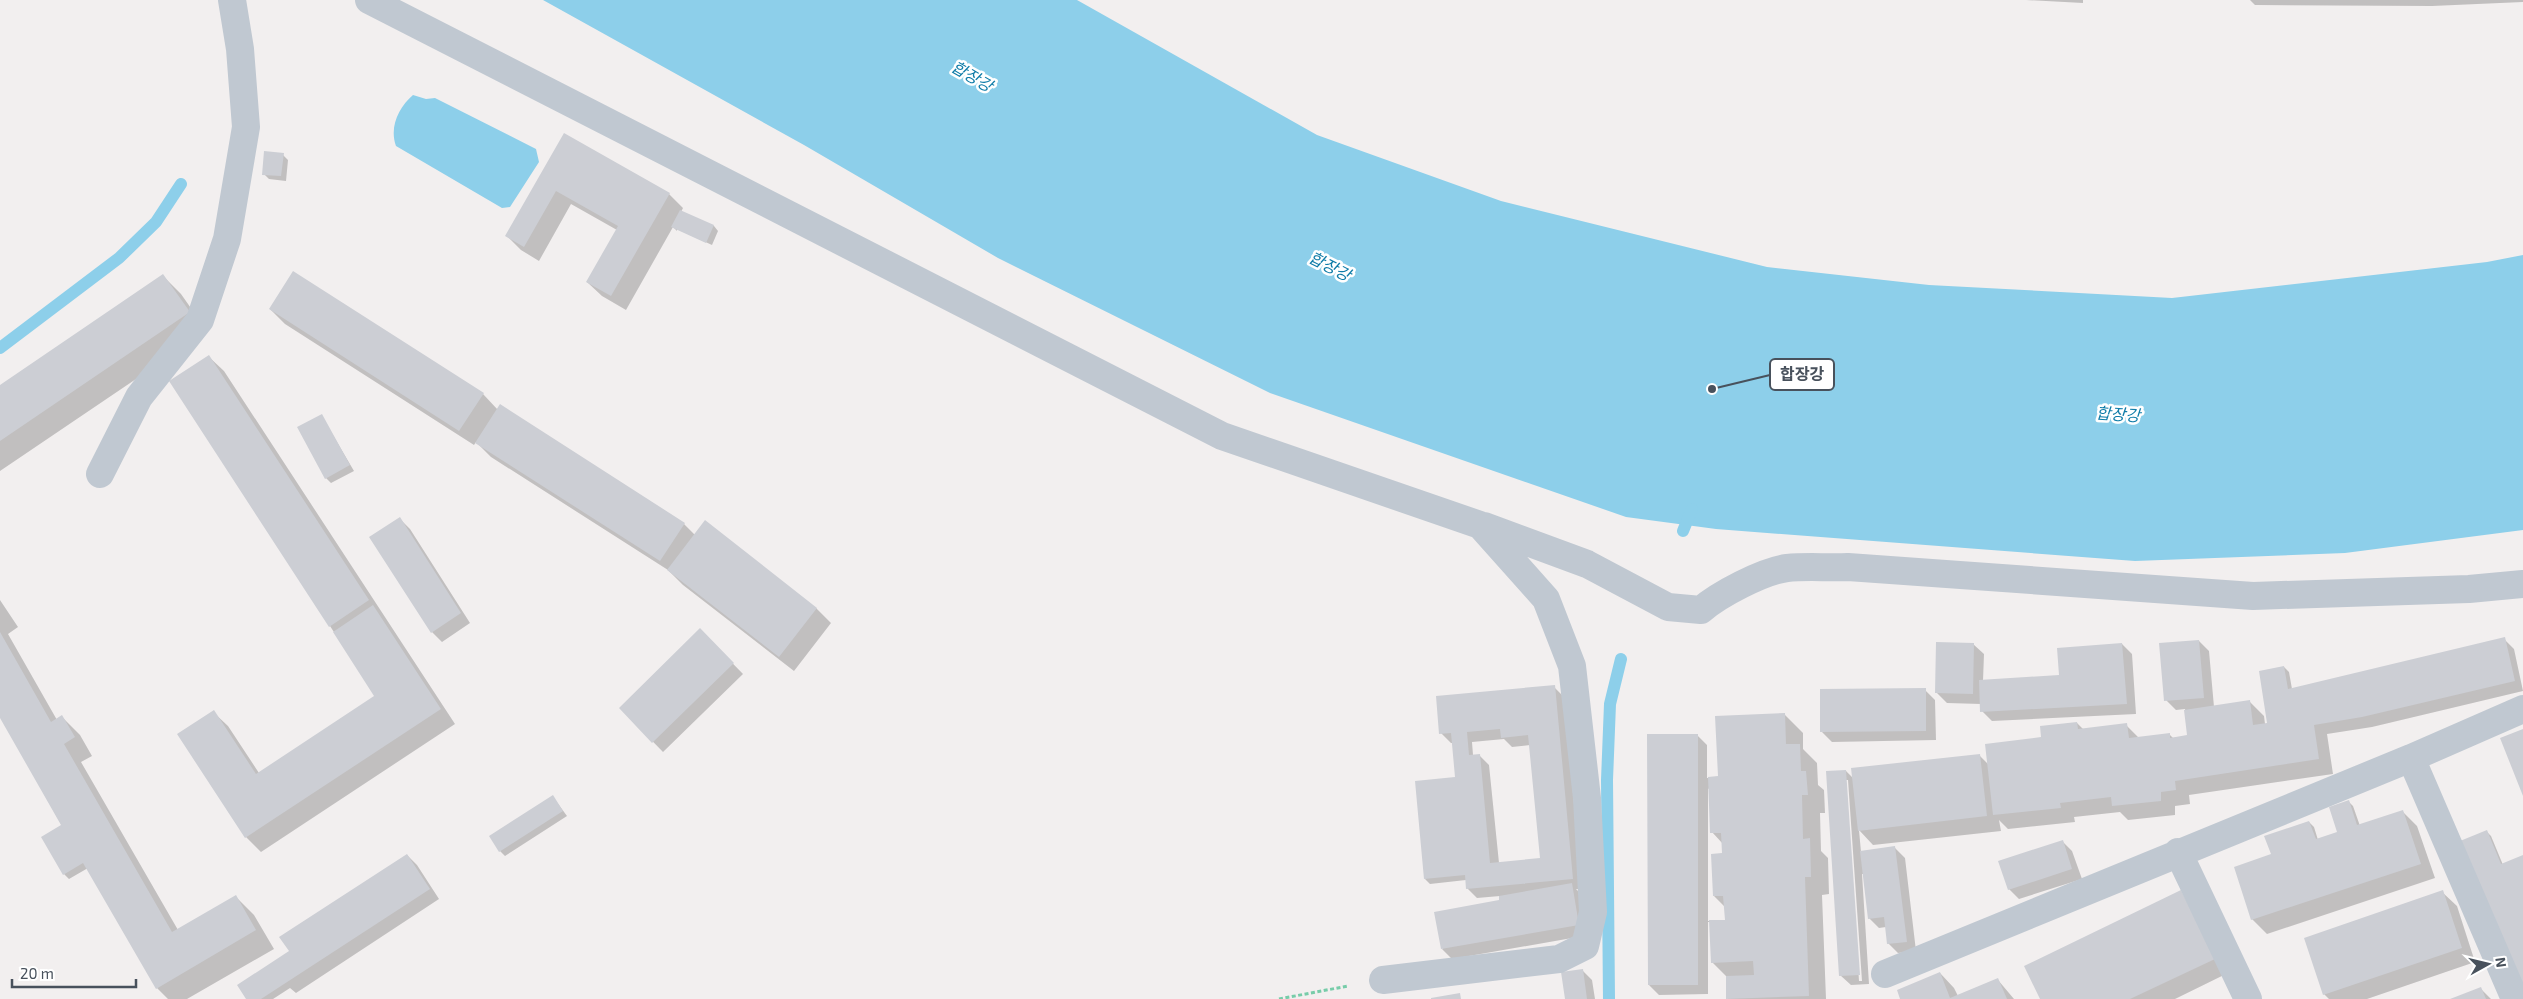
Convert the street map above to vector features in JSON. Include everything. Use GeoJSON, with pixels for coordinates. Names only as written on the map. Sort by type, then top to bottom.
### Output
{"type":"FeatureCollection","features":[{"type":"Feature","properties":{"kind":"street"},"geometry":{"type":"LineString","coordinates":[[100,474],[139,397],[200,320],[227,239],[246,127],[240,49],[232,0]]}},
{"type":"Feature","properties":{"kind":"street"},"geometry":{"type":"LineString","coordinates":[[369,0],[1222,436],[1587,564],[1668,607],[1701,610],[1715,598],[1741,585],[1785,568],[1848,567],[2253,596],[2469,589],[2523,584]]}},
{"type":"Feature","properties":{"kind":"street"},"geometry":{"type":"LineString","coordinates":[[1383,980],[1559,959],[1585,946],[1593,912],[1587,798],[1572,666],[1546,598],[1480,525]]}},
{"type":"Feature","properties":{"kind":"street"},"geometry":{"type":"LineString","coordinates":[[1885,974],[2178,852],[2412,758],[2523,709]]}},
{"type":"Feature","properties":{"kind":"street"},"geometry":{"type":"LineString","coordinates":[[2412,758],[2514,999]]}},
{"type":"Feature","properties":{"kind":"street"},"geometry":{"type":"LineString","coordinates":[[2178,852],[2248,999]]}},
{"type":"Feature","properties":{"kind":"path"},"geometry":{"type":"LineString","coordinates":[[1279,999],[1383,980]]}},
{"type":"Feature","properties":{"kind":"water"},"geometry":{"type":"Polygon","coordinates":[[[543,0],[1077,0],[1317,135],[1501,201],[1767,267],[1929,285],[2172,298],[2487,262],[2523,255],[2523,530],[2345,553],[2135,561],[1716,529],[1626,517],[1270,393],[998,258],[804,145],[543,0]]]}},
{"type":"Feature","properties":{"kind":"water"},"geometry":{"type":"Polygon","coordinates":[[[413,95],[426,99],[435,98],[536,149],[539,162],[510,207],[502,208],[396,146],[394,132],[397,118],[403,105],[413,95]]]}},
{"type":"Feature","properties":{"kind":"building"},"geometry":{"type":"Polygon","coordinates":[[[564,133],[670,193],[611,296],[586,282],[618,226],[556,191],[524,247],[505,236],[564,133]]]}},
{"type":"Feature","properties":{"kind":"building"},"geometry":{"type":"Polygon","coordinates":[[[264,151],[284,153],[281,176],[262,175],[264,151]]]}},
{"type":"Feature","properties":{"kind":"building"},"geometry":{"type":"Polygon","coordinates":[[[680,210],[714,225],[706,243],[671,227],[680,210]]]}},
{"type":"Feature","properties":{"kind":"building"},"geometry":{"type":"Polygon","coordinates":[[[293,271],[484,393],[459,431],[269,309],[293,271]]]}},
{"type":"Feature","properties":{"kind":"building"},"geometry":{"type":"Polygon","coordinates":[[[163,274],[190,312],[0,441],[0,385],[163,274]]]}},
{"type":"Feature","properties":{"kind":"building"},"geometry":{"type":"Polygon","coordinates":[[[209,355],[369,600],[329,627],[169,381],[209,355]]]}},
{"type":"Feature","properties":{"kind":"building"},"geometry":{"type":"Polygon","coordinates":[[[500,404],[685,523],[660,561],[475,443],[500,404]]]}},
{"type":"Feature","properties":{"kind":"building"},"geometry":{"type":"Polygon","coordinates":[[[322,414],[350,465],[325,479],[297,427],[322,414]]]}},
{"type":"Feature","properties":{"kind":"building"},"geometry":{"type":"Polygon","coordinates":[[[400,517],[461,613],[431,633],[369,537],[400,517]]]}},
{"type":"Feature","properties":{"kind":"building"},"geometry":{"type":"Polygon","coordinates":[[[705,520],[817,608],[779,657],[667,570],[705,520]]]}},
{"type":"Feature","properties":{"kind":"building"},"geometry":{"type":"Polygon","coordinates":[[[373,605],[441,709],[245,838],[177,734],[214,710],[256,774],[374,696],[333,632],[373,605]]]}},
{"type":"Feature","properties":{"kind":"building"},"geometry":{"type":"Polygon","coordinates":[[[700,628],[734,663],[652,743],[619,708],[700,628]]]}},
{"type":"Feature","properties":{"kind":"building"},"geometry":{"type":"Polygon","coordinates":[[[0,632],[51,722],[62,715],[75,737],[64,744],[172,932],[236,895],[256,930],[156,989],[83,863],[63,875],[41,837],[61,825],[0,718],[0,632]]]}},
{"type":"Feature","properties":{"kind":"building"},"geometry":{"type":"Polygon","coordinates":[[[2505,637],[2515,681],[2362,717],[2314,725],[2319,759],[2175,781],[2176,790],[2161,792],[2161,801],[2112,806],[2111,797],[2060,803],[2061,808],[1993,815],[1985,744],[2041,737],[2040,726],[2077,722],[2078,729],[2127,723],[2129,738],[2170,733],[2170,738],[2187,735],[2184,710],[2250,700],[2253,725],[2267,723],[2259,671],[2284,666],[2288,689],[2505,637]]]}},
{"type":"Feature","properties":{"kind":"building"},"geometry":{"type":"Polygon","coordinates":[[[2199,640],[2204,698],[2164,701],[2159,643],[2199,640]]]}},
{"type":"Feature","properties":{"kind":"building"},"geometry":{"type":"Polygon","coordinates":[[[1936,642],[1974,643],[1973,694],[1935,693],[1936,642]]]}},
{"type":"Feature","properties":{"kind":"building"},"geometry":{"type":"Polygon","coordinates":[[[2122,643],[2127,704],[1980,712],[1979,680],[2059,675],[2057,648],[2122,643]]]}},
{"type":"Feature","properties":{"kind":"building"},"geometry":{"type":"Polygon","coordinates":[[[1555,685],[1573,879],[1466,889],[1465,875],[1424,879],[1415,781],[1455,777],[1451,733],[1439,734],[1436,696],[1555,685]],[[1500,729],[1467,732],[1469,755],[1480,754],[1490,863],[1540,858],[1528,735],[1501,738],[1500,729]]]}},
{"type":"Feature","properties":{"kind":"building"},"geometry":{"type":"Polygon","coordinates":[[[1926,688],[1926,731],[1820,732],[1820,689],[1926,688]]]}},
{"type":"Feature","properties":{"kind":"building"},"geometry":{"type":"Polygon","coordinates":[[[1785,713],[1786,744],[1800,744],[1801,771],[1806,771],[1808,795],[1802,795],[1803,839],[1810,838],[1811,877],[1805,877],[1809,996],[1726,999],[1726,976],[1754,975],[1753,961],[1711,963],[1709,920],[1725,920],[1723,896],[1713,896],[1711,854],[1722,853],[1721,833],[1710,833],[1708,777],[1718,776],[1715,716],[1785,713]]]}},
{"type":"Feature","properties":{"kind":"building"},"geometry":{"type":"Polygon","coordinates":[[[2523,729],[2523,796],[2500,738],[2523,729]]]}},
{"type":"Feature","properties":{"kind":"building"},"geometry":{"type":"Polygon","coordinates":[[[1647,734],[1698,734],[1698,985],[1648,985],[1647,734]]]}},
{"type":"Feature","properties":{"kind":"building"},"geometry":{"type":"Polygon","coordinates":[[[1980,754],[1987,816],[1858,831],[1851,768],[1980,754]]]}},
{"type":"Feature","properties":{"kind":"building"},"geometry":{"type":"Polygon","coordinates":[[[1846,770],[1860,975],[1839,976],[1826,771],[1846,770]]]}},
{"type":"Feature","properties":{"kind":"building"},"geometry":{"type":"Polygon","coordinates":[[[553,795],[563,811],[499,852],[489,836],[553,795]]]}},
{"type":"Feature","properties":{"kind":"building"},"geometry":{"type":"Polygon","coordinates":[[[2349,800],[2357,825],[2403,810],[2421,864],[2251,920],[2234,867],[2271,854],[2264,836],[2309,821],[2316,839],[2337,832],[2329,807],[2349,800]]]}},
{"type":"Feature","properties":{"kind":"building"},"geometry":{"type":"Polygon","coordinates":[[[2487,830],[2501,864],[2523,855],[2523,990],[2460,841],[2487,830]]]}},
{"type":"Feature","properties":{"kind":"building"},"geometry":{"type":"Polygon","coordinates":[[[2063,840],[2072,869],[2008,890],[1998,861],[2063,840]]]}},
{"type":"Feature","properties":{"kind":"building"},"geometry":{"type":"Polygon","coordinates":[[[1895,846],[1907,942],[1887,944],[1884,917],[1868,919],[1860,851],[1895,846]]]}},
{"type":"Feature","properties":{"kind":"building"},"geometry":{"type":"Polygon","coordinates":[[[407,854],[430,889],[261,999],[246,999],[237,985],[289,951],[279,937],[407,854]]]}},
{"type":"Feature","properties":{"kind":"building"},"geometry":{"type":"Polygon","coordinates":[[[1572,883],[1579,925],[1441,949],[1434,912],[1499,900],[1499,896],[1572,883]]]}},
{"type":"Feature","properties":{"kind":"building"},"geometry":{"type":"Polygon","coordinates":[[[2181,890],[2215,959],[2130,999],[2040,999],[2024,966],[2181,890]]]}},
{"type":"Feature","properties":{"kind":"building"},"geometry":{"type":"Polygon","coordinates":[[[2443,890],[2462,948],[2323,995],[2304,938],[2443,890]]]}},
{"type":"Feature","properties":{"kind":"building"},"geometry":{"type":"Polygon","coordinates":[[[1583,969],[1587,999],[1565,999],[1561,972],[1583,969]]]}},
{"type":"Feature","properties":{"kind":"building"},"geometry":{"type":"Polygon","coordinates":[[[1940,972],[1950,998],[1998,978],[2007,999],[1900,999],[1897,990],[1940,972]]]}},
{"type":"Feature","properties":{"kind":"building"},"geometry":{"type":"Polygon","coordinates":[[[2481,987],[2486,999],[2450,999],[2481,987]]]}},
{"type":"Feature","properties":{"kind":"building"},"geometry":{"type":"Polygon","coordinates":[[[1460,993],[1461,999],[1431,999],[1431,998],[1460,993]]]}},
{"type":"Feature","properties":{"kind":"waterway"},"geometry":{"type":"LineString","coordinates":[[0,348],[119,258],[156,222],[181,184]]}},
{"type":"Feature","properties":{"kind":"waterway"},"geometry":{"type":"LineString","coordinates":[[1683,531],[1692,509]]}},
{"type":"Feature","properties":{"kind":"waterway"},"geometry":{"type":"LineString","coordinates":[[1609,999],[1607,780],[1610,704],[1621,659]]}},
{"type":"Feature","properties":{"kind":"place","name":"합장강"},"geometry":{"type":"Point","coordinates":[1712,389]}}]}
